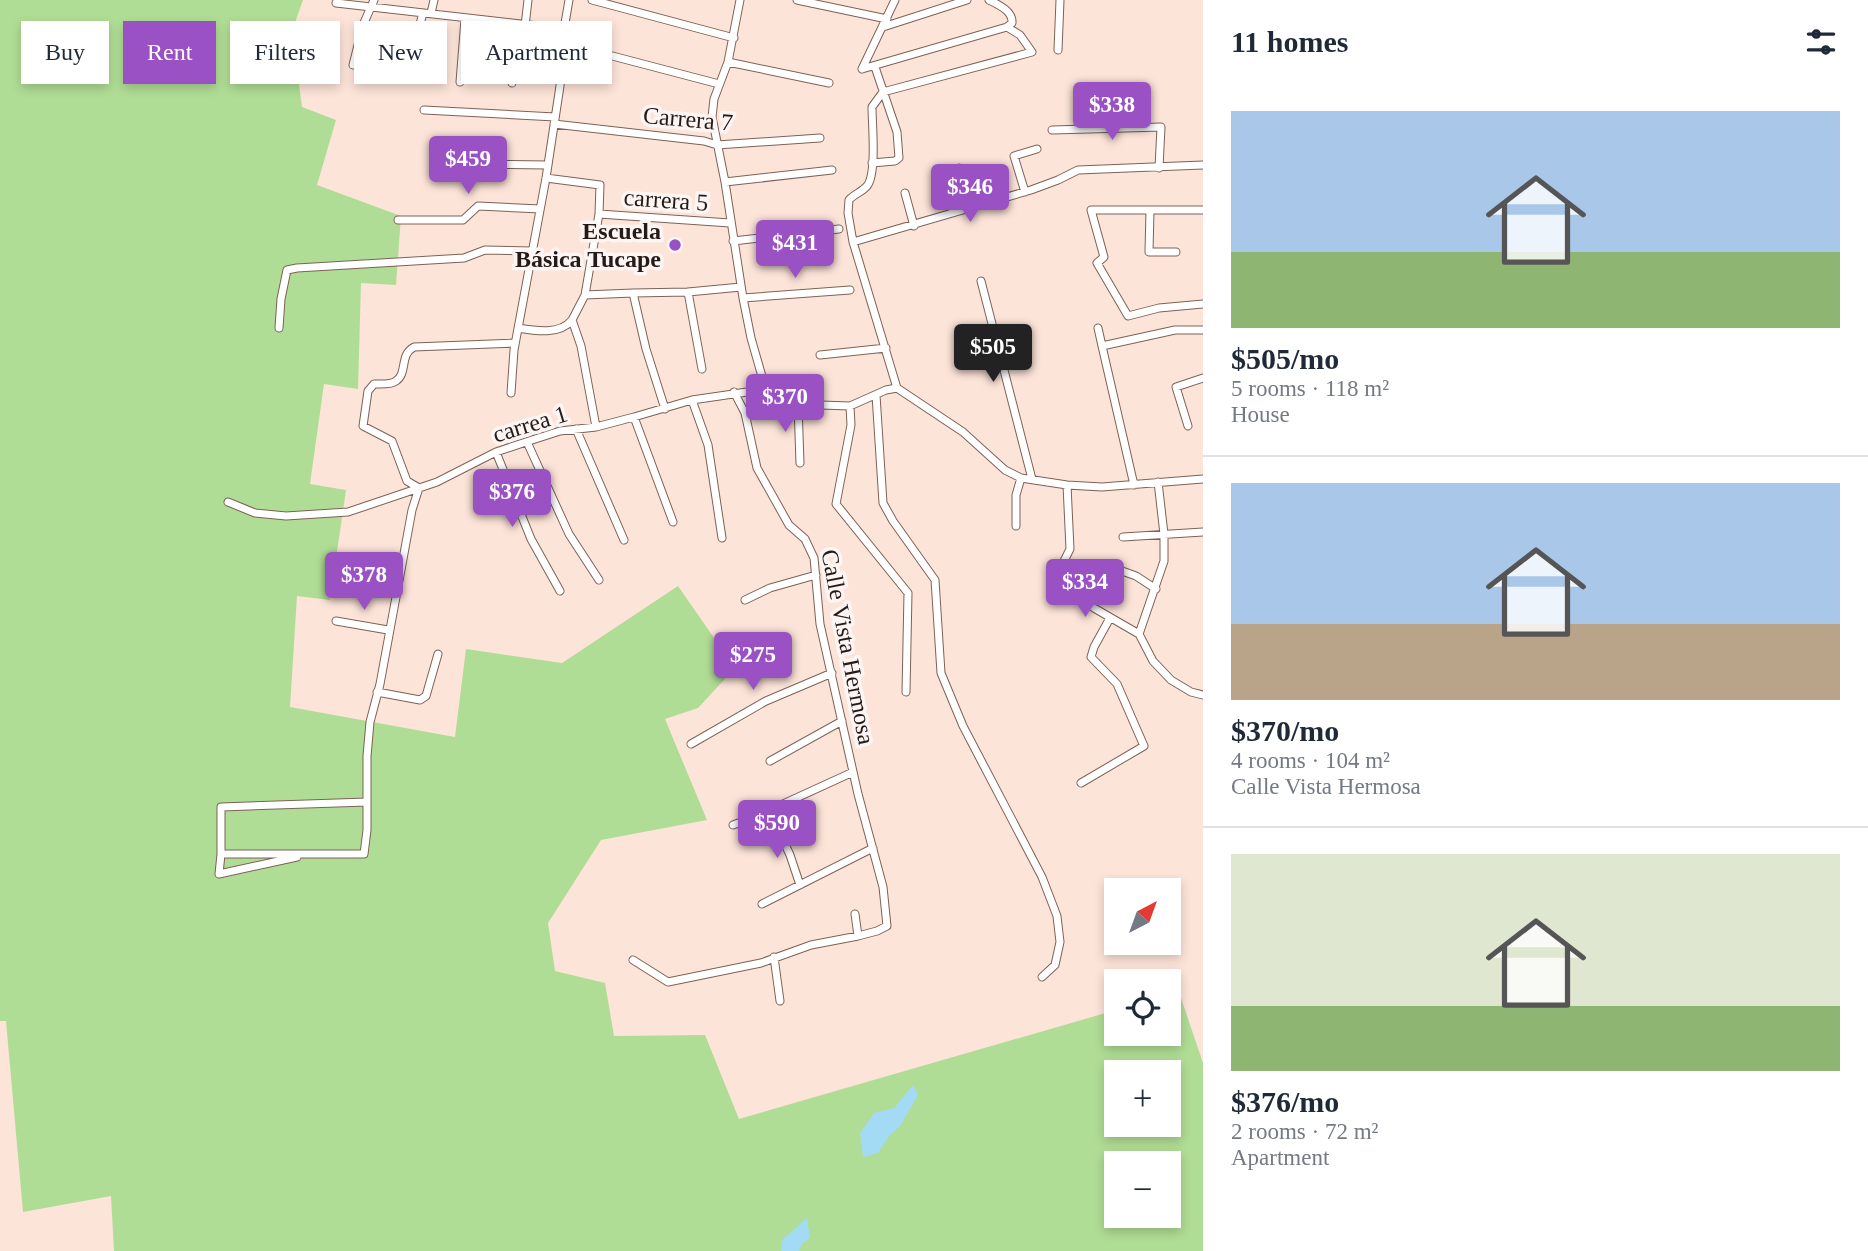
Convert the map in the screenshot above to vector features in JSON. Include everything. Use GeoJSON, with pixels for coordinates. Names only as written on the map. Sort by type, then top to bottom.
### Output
{"type":"FeatureCollection","features":[{"type":"Feature","properties":{"kind":"street"},"geometry":{"type":"LineString","coordinates":[[424,21],[434,0]]}},
{"type":"Feature","properties":{"kind":"street"},"geometry":{"type":"LineString","coordinates":[[523,21],[528,0]]}},
{"type":"Feature","properties":{"kind":"street"},"geometry":{"type":"LineString","coordinates":[[565,21],[569,0]]}},
{"type":"Feature","properties":{"kind":"street"},"geometry":{"type":"LineString","coordinates":[[592,0],[734,38]]}},
{"type":"Feature","properties":{"kind":"street"},"geometry":{"type":"LineString","coordinates":[[740,0],[734,38],[714,100],[712,117],[743,298],[767,394]]}},
{"type":"Feature","properties":{"kind":"street"},"geometry":{"type":"LineString","coordinates":[[797,0],[885,23],[967,0]]}},
{"type":"Feature","properties":{"kind":"street"},"geometry":{"type":"LineString","coordinates":[[895,0],[862,69],[1007,27],[1012,23],[1008,12],[989,0]]}},
{"type":"Feature","properties":{"kind":"street"},"geometry":{"type":"LineString","coordinates":[[1058,50],[1060,0]]}},
{"type":"Feature","properties":{"kind":"street"},"geometry":{"type":"LineString","coordinates":[[336,3],[372,4],[481,21]]}},
{"type":"Feature","properties":{"kind":"street"},"geometry":{"type":"LineString","coordinates":[[353,65],[363,25],[372,4]]}},
{"type":"Feature","properties":{"kind":"street"},"geometry":{"type":"LineString","coordinates":[[460,82],[465,19]]}},
{"type":"Feature","properties":{"kind":"street"},"geometry":{"type":"LineString","coordinates":[[1007,27],[1020,35],[1032,52],[883,92],[872,107],[872,163],[868,186],[849,200],[848,213],[853,242],[897,388],[963,432],[1005,470],[1021,478],[1102,487],[1203,480]]}},
{"type":"Feature","properties":{"kind":"street"},"geometry":{"type":"LineString","coordinates":[[612,56],[719,84]]}},
{"type":"Feature","properties":{"kind":"street"},"geometry":{"type":"LineString","coordinates":[[728,62],[829,83]]}},
{"type":"Feature","properties":{"kind":"street"},"geometry":{"type":"LineString","coordinates":[[872,163],[895,161],[898,158],[897,132],[875,67]]}},
{"type":"Feature","properties":{"kind":"street"},"geometry":{"type":"LineString","coordinates":[[512,393],[515,343],[546,178],[559,84]]}},
{"type":"Feature","properties":{"kind":"street","name":"Carrera 7"},"geometry":{"type":"LineString","coordinates":[[425,110],[555,120],[717,145],[820,138]]}},
{"type":"Feature","properties":{"kind":"street"},"geometry":{"type":"LineString","coordinates":[[1052,130],[1161,127],[1159,168]]}},
{"type":"Feature","properties":{"kind":"street"},"geometry":{"type":"LineString","coordinates":[[1025,192],[1014,156],[1037,149]]}},
{"type":"Feature","properties":{"kind":"street"},"geometry":{"type":"LineString","coordinates":[[472,164],[548,165]]}},
{"type":"Feature","properties":{"kind":"street"},"geometry":{"type":"LineString","coordinates":[[853,242],[1025,192],[1078,170],[1203,165]]}},
{"type":"Feature","properties":{"kind":"street"},"geometry":{"type":"LineString","coordinates":[[959,168],[970,209]]}},
{"type":"Feature","properties":{"kind":"street"},"geometry":{"type":"LineString","coordinates":[[725,181],[832,170]]}},
{"type":"Feature","properties":{"kind":"street"},"geometry":{"type":"LineString","coordinates":[[518,328],[566,328],[585,295],[599,214],[600,185],[546,178]]}},
{"type":"Feature","properties":{"kind":"street"},"geometry":{"type":"LineString","coordinates":[[905,193],[914,226]]}},
{"type":"Feature","properties":{"kind":"street"},"geometry":{"type":"LineString","coordinates":[[398,220],[463,220],[478,206],[540,209]]}},
{"type":"Feature","properties":{"kind":"street"},"geometry":{"type":"LineString","coordinates":[[1203,210],[1091,211],[1104,257],[1097,262],[1128,316],[1159,308],[1203,304]]}},
{"type":"Feature","properties":{"kind":"street"},"geometry":{"type":"LineString","coordinates":[[1150,211],[1149,252],[1176,252]]}},
{"type":"Feature","properties":{"kind":"street","name":"carrera 5"},"geometry":{"type":"LineString","coordinates":[[599,214],[730,223]]}},
{"type":"Feature","properties":{"kind":"street"},"geometry":{"type":"LineString","coordinates":[[733,241],[839,229]]}},
{"type":"Feature","properties":{"kind":"street"},"geometry":{"type":"LineString","coordinates":[[279,328],[287,271],[297,268],[464,258],[485,250],[532,251]]}},
{"type":"Feature","properties":{"kind":"street"},"geometry":{"type":"LineString","coordinates":[[981,281],[1032,479]]}},
{"type":"Feature","properties":{"kind":"street"},"geometry":{"type":"LineString","coordinates":[[585,295],[688,292],[741,287]]}},
{"type":"Feature","properties":{"kind":"street"},"geometry":{"type":"LineString","coordinates":[[743,298],[850,290]]}},
{"type":"Feature","properties":{"kind":"street"},"geometry":{"type":"LineString","coordinates":[[688,292],[702,369]]}},
{"type":"Feature","properties":{"kind":"street"},"geometry":{"type":"LineString","coordinates":[[633,293],[646,349],[665,409]]}},
{"type":"Feature","properties":{"kind":"street"},"geometry":{"type":"LineString","coordinates":[[572,320],[582,346],[596,426]]}},
{"type":"Feature","properties":{"kind":"street"},"geometry":{"type":"LineString","coordinates":[[1098,328],[1134,485]]}},
{"type":"Feature","properties":{"kind":"street"},"geometry":{"type":"LineString","coordinates":[[1102,346],[1175,330],[1203,330]]}},
{"type":"Feature","properties":{"kind":"street"},"geometry":{"type":"LineString","coordinates":[[221,854],[364,854],[370,722],[412,510],[419,488],[407,481],[391,441],[363,426],[368,391],[374,384],[395,383],[399,379],[404,357],[409,349],[414,347],[515,343]]}},
{"type":"Feature","properties":{"kind":"street"},"geometry":{"type":"LineString","coordinates":[[820,355],[886,348]]}},
{"type":"Feature","properties":{"kind":"street"},"geometry":{"type":"LineString","coordinates":[[1188,426],[1176,387],[1203,378]]}},
{"type":"Feature","properties":{"kind":"street"},"geometry":{"type":"LineString","coordinates":[[897,388],[850,406],[851,425],[835,504],[908,593],[906,692]]}},
{"type":"Feature","properties":{"kind":"street","name":"carrea 1"},"geometry":{"type":"LineString","coordinates":[[228,502],[256,513],[286,516],[348,512],[437,482],[496,452],[560,431],[596,426],[692,400],[734,392],[767,394],[798,405],[850,406]]}},
{"type":"Feature","properties":{"kind":"street","name":"Calle Vista Hermosa"},"geometry":{"type":"LineString","coordinates":[[734,392],[746,413],[757,468],[789,525],[805,539],[814,558],[820,624],[853,772],[883,887],[887,926],[858,936]]}},
{"type":"Feature","properties":{"kind":"street"},"geometry":{"type":"LineString","coordinates":[[876,395],[883,503],[893,522],[935,580],[941,673],[945,685],[963,726],[1042,877],[1057,916],[1060,943],[1055,965],[1042,977]]}},
{"type":"Feature","properties":{"kind":"street"},"geometry":{"type":"LineString","coordinates":[[692,400],[708,445],[722,538]]}},
{"type":"Feature","properties":{"kind":"street"},"geometry":{"type":"LineString","coordinates":[[798,405],[800,463]]}},
{"type":"Feature","properties":{"kind":"street"},"geometry":{"type":"LineString","coordinates":[[634,417],[673,522]]}},
{"type":"Feature","properties":{"kind":"street"},"geometry":{"type":"LineString","coordinates":[[576,429],[624,540]]}},
{"type":"Feature","properties":{"kind":"street"},"geometry":{"type":"LineString","coordinates":[[527,442],[569,534],[599,580]]}},
{"type":"Feature","properties":{"kind":"street"},"geometry":{"type":"LineString","coordinates":[[496,452],[531,539],[559,591]]}},
{"type":"Feature","properties":{"kind":"street"},"geometry":{"type":"LineString","coordinates":[[1016,526],[1016,495],[1021,478]]}},
{"type":"Feature","properties":{"kind":"street"},"geometry":{"type":"LineString","coordinates":[[1139,634],[1164,561],[1158,482]]}},
{"type":"Feature","properties":{"kind":"street"},"geometry":{"type":"LineString","coordinates":[[1067,485],[1070,549],[1061,567],[1061,574],[1075,594],[1139,634],[1161,672],[1191,692],[1203,695]]}},
{"type":"Feature","properties":{"kind":"street"},"geometry":{"type":"LineString","coordinates":[[1123,537],[1203,532]]}},
{"type":"Feature","properties":{"kind":"street"},"geometry":{"type":"LineString","coordinates":[[1111,566],[1136,576],[1156,589]]}},
{"type":"Feature","properties":{"kind":"street"},"geometry":{"type":"LineString","coordinates":[[745,600],[770,588],[816,575]]}},
{"type":"Feature","properties":{"kind":"street"},"geometry":{"type":"LineString","coordinates":[[1081,783],[1144,746],[1117,684],[1091,657],[1110,618]]}},
{"type":"Feature","properties":{"kind":"street"},"geometry":{"type":"LineString","coordinates":[[336,621],[388,631]]}},
{"type":"Feature","properties":{"kind":"street"},"geometry":{"type":"LineString","coordinates":[[377,692],[420,700],[426,696],[439,654]]}},
{"type":"Feature","properties":{"kind":"street"},"geometry":{"type":"LineString","coordinates":[[691,744],[766,701],[832,673]]}},
{"type":"Feature","properties":{"kind":"street"},"geometry":{"type":"LineString","coordinates":[[770,761],[842,721]]}},
{"type":"Feature","properties":{"kind":"street"},"geometry":{"type":"LineString","coordinates":[[733,825],[853,772]]}},
{"type":"Feature","properties":{"kind":"street"},"geometry":{"type":"LineString","coordinates":[[310,854],[219,874],[221,807],[367,802]]}},
{"type":"Feature","properties":{"kind":"street"},"geometry":{"type":"LineString","coordinates":[[777,827],[800,885]]}},
{"type":"Feature","properties":{"kind":"street"},"geometry":{"type":"LineString","coordinates":[[762,904],[873,848]]}},
{"type":"Feature","properties":{"kind":"street"},"geometry":{"type":"LineString","coordinates":[[633,960],[668,982],[761,963],[811,945],[858,936],[855,914]]}},
{"type":"Feature","properties":{"kind":"street"},"geometry":{"type":"LineString","coordinates":[[774,957],[779,1001]]}},
{"type":"Feature","properties":{"kind":"green space"},"geometry":{"type":"Polygon","coordinates":[[[0,0],[303,0],[296,21],[230,21],[230,84],[299,84],[302,107],[336,120],[317,185],[401,216],[396,285],[361,283],[358,389],[324,384],[310,484],[346,490],[330,600],[297,596],[290,707],[455,737],[466,649],[562,663],[678,586],[735,668],[698,708],[665,719],[707,820],[601,840],[548,923],[555,971],[605,983],[614,1036],[705,1035],[739,1119],[1104,1013],[1104,1046],[1181,1046],[1181,998],[1203,1063],[1203,1251],[114,1251],[111,1196],[23,1212],[6,1021],[0,1021],[0,0]]]}},
{"type":"Feature","properties":{"kind":"water"},"geometry":{"type":"Polygon","coordinates":[[[913,1085],[918,1095],[900,1126],[889,1136],[878,1153],[863,1157],[860,1133],[874,1113],[894,1108],[913,1085]]]}},
{"type":"Feature","properties":{"kind":"water"},"geometry":{"type":"Polygon","coordinates":[[[807,1218],[810,1238],[802,1244],[799,1251],[781,1251],[782,1240],[807,1218]]]}},
{"type":"Feature","properties":{"kind":"place","name":"Escuela Básica Tucape"},"geometry":{"type":"Point","coordinates":[675,245]}}]}
